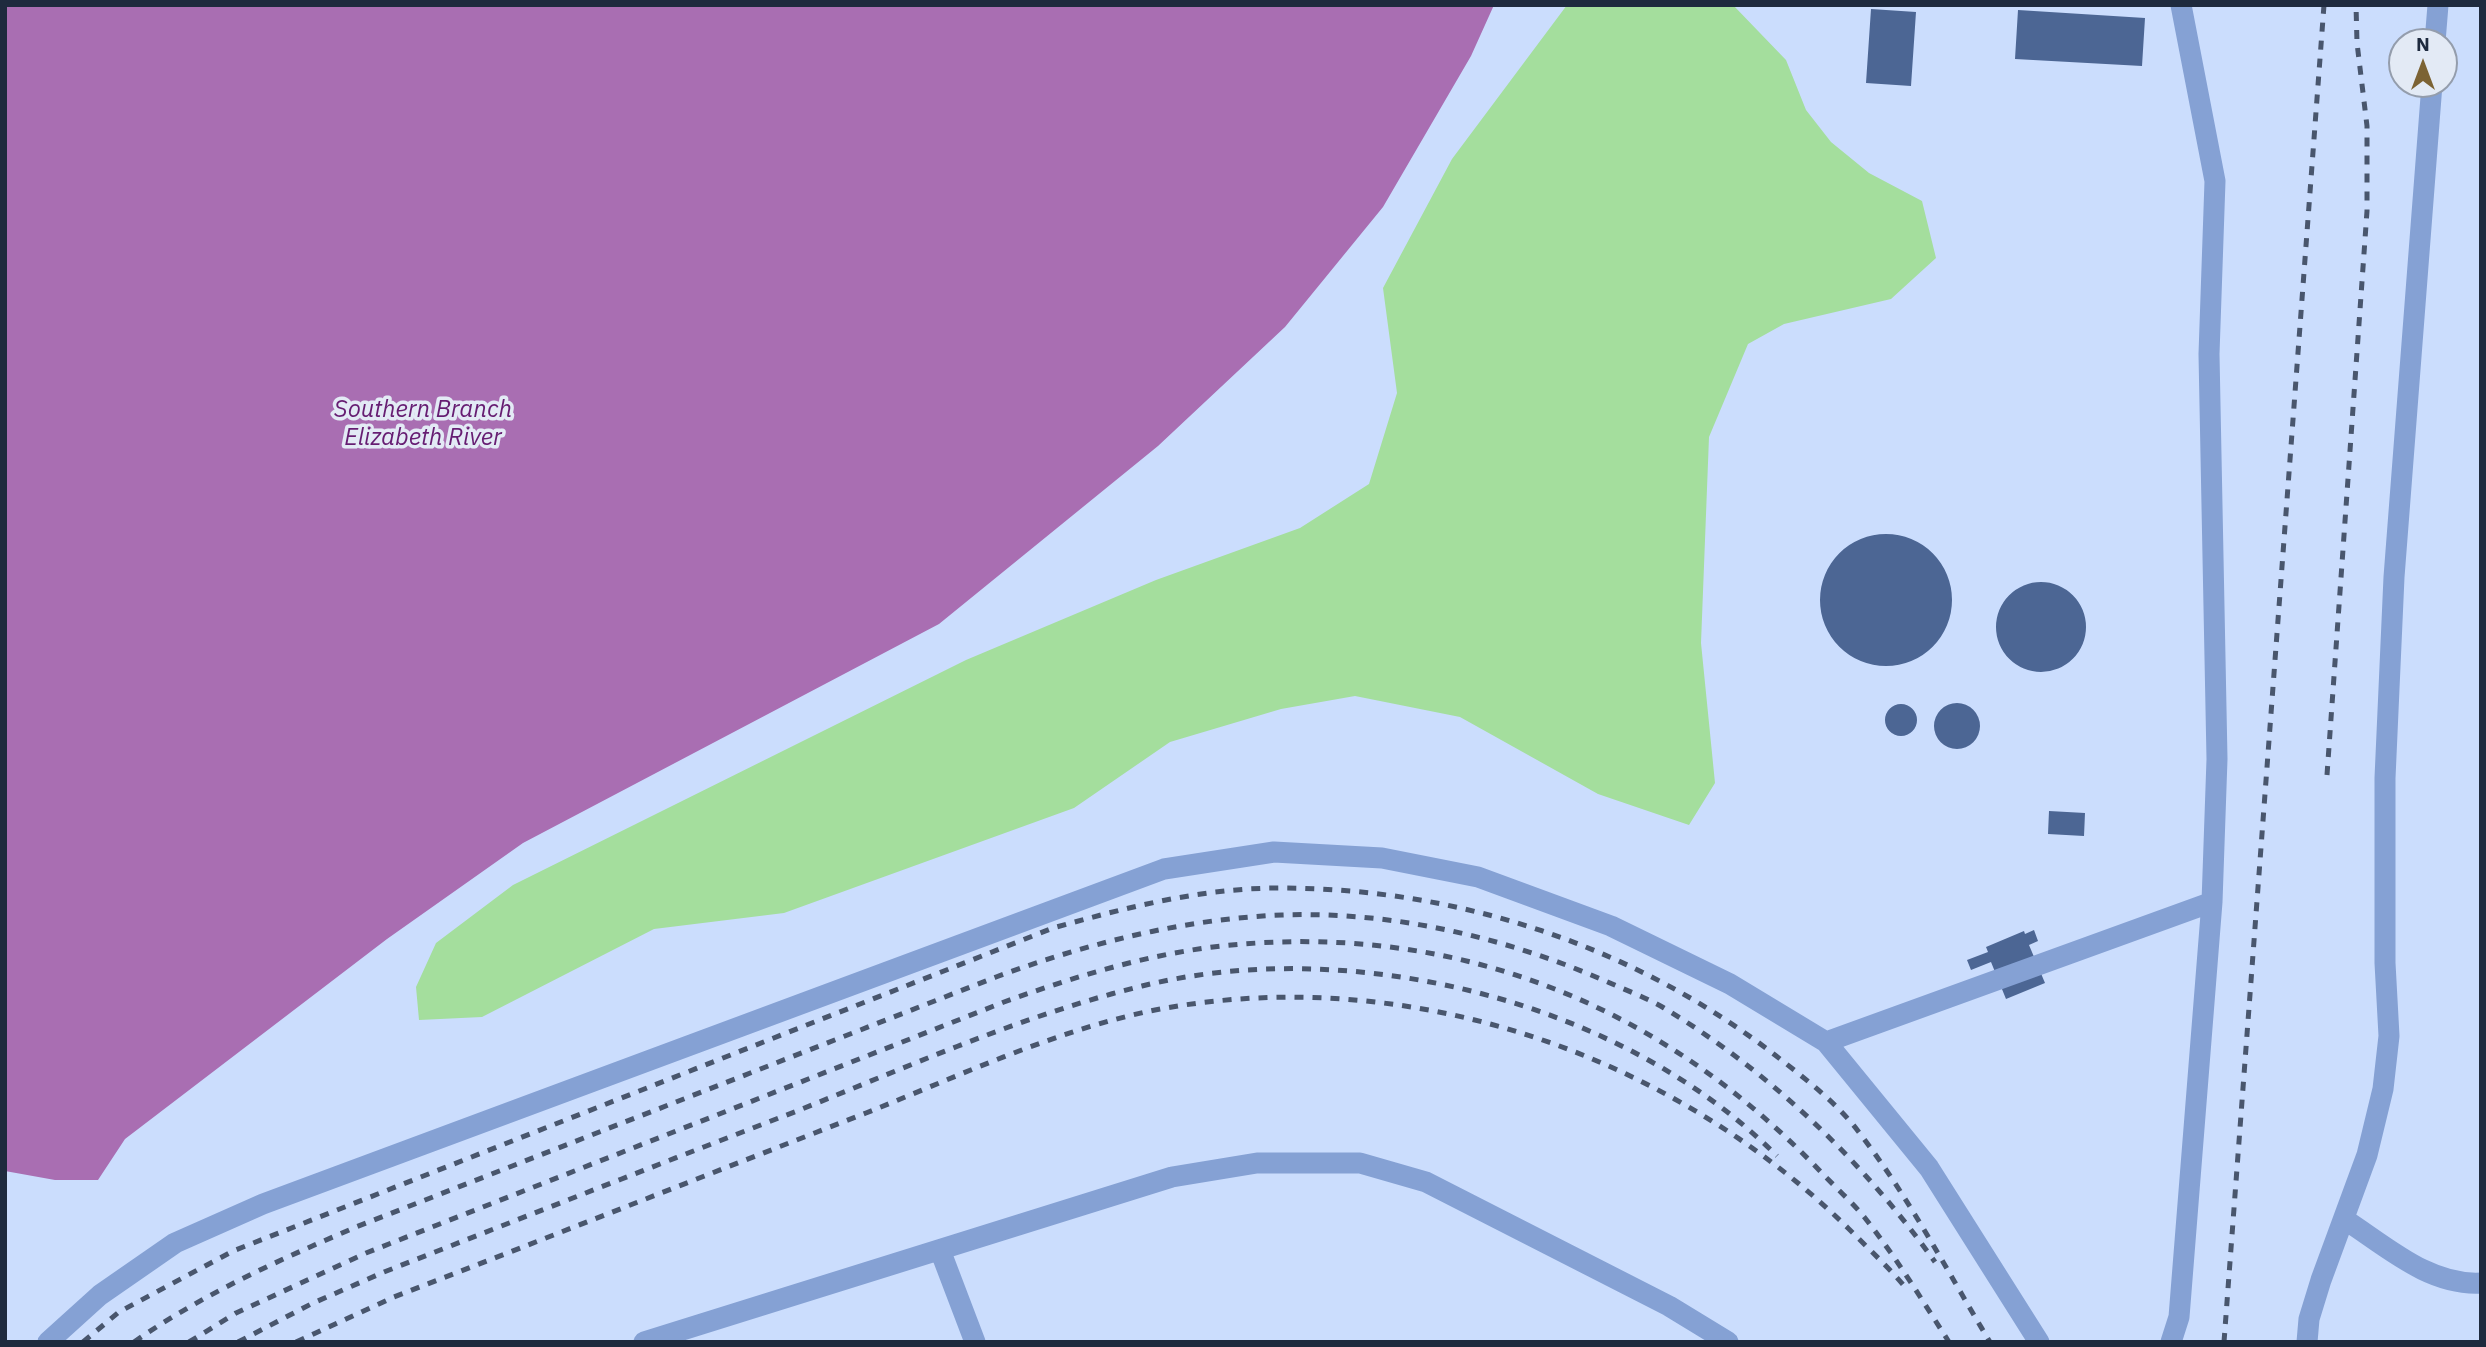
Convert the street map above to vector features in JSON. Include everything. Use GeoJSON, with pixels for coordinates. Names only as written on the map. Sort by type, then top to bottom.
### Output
{"type":"FeatureCollection","features":[{"type":"Feature","properties":{"kind":"lane"},"geometry":{"type":"LineString","coordinates":[[2171,1342],[2179,1317],[2212,902],[2217,759],[2209,354],[2215,181],[2181,5]]}},
{"type":"Feature","properties":{"kind":"lane"},"geometry":{"type":"LineString","coordinates":[[2436,28],[2438,5]]}},
{"type":"Feature","properties":{"kind":"lane"},"geometry":{"type":"LineString","coordinates":[[2307,1342],[2309,1319],[2367,1155],[2383,1089],[2389,1036],[2385,963],[2385,778],[2394,577],[2431,98]]}},
{"type":"Feature","properties":{"kind":"lane"},"geometry":{"type":"LineString","coordinates":[[48,1342],[100,1295],[174,1242],[263,1204],[1164,869],[1274,852],[1382,858],[1478,877],[1623,932],[1730,984],[1826,1042],[1929,1168],[2039,1342]]}},
{"type":"Feature","properties":{"kind":"lane"},"geometry":{"type":"LineString","coordinates":[[1826,1042],[2212,902]]}},
{"type":"Feature","properties":{"kind":"lane"},"geometry":{"type":"LineString","coordinates":[[644,1342],[1172,1177],[1257,1163],[1360,1163],[1426,1182],[1669,1306],[1728,1342]]}},
{"type":"Feature","properties":{"kind":"lane"},"geometry":{"type":"LineString","coordinates":[[2344,1219],[2437,1278],[2464,1284],[2481,1283]]}},
{"type":"Feature","properties":{"kind":"lane"},"geometry":{"type":"LineString","coordinates":[[940,1250],[975,1342]]}},
{"type":"Feature","properties":{"kind":"green space"},"geometry":{"type":"Polygon","coordinates":[[[1567,5],[1733,5],[1786,60],[1806,110],[1831,142],[1869,173],[1922,201],[1936,258],[1891,299],[1784,324],[1748,344],[1709,437],[1701,643],[1715,783],[1689,825],[1598,794],[1460,717],[1355,696],[1281,709],[1170,742],[1074,808],[784,913],[654,929],[482,1017],[419,1020],[416,987],[436,943],[513,885],[966,660],[1156,580],[1300,528],[1369,484],[1397,393],[1383,288],[1452,159],[1567,5]]]}},
{"type":"Feature","properties":{"kind":"water","name":"Southern Branch Elizabeth River"},"geometry":{"type":"Polygon","coordinates":[[[5,5],[1494,5],[1471,56],[1383,207],[1285,327],[1158,446],[939,624],[523,843],[387,939],[125,1139],[98,1180],[55,1180],[5,1171],[5,5]]]}},
{"type":"Feature","properties":{"kind":"building"},"geometry":{"type":"Polygon","coordinates":[[[1871,9],[1916,12],[1911,86],[1866,83],[1871,9]]]}},
{"type":"Feature","properties":{"kind":"building"},"geometry":{"type":"Polygon","coordinates":[[[2018,10],[2145,18],[2142,66],[2015,59],[2018,10]]]}},
{"type":"Feature","properties":{"kind":"building"},"geometry":{"type":"Polygon","coordinates":[[[1886,534],[1911,539],[1933,553],[1947,575],[1952,600],[1947,625],[1933,647],[1911,661],[1886,666],[1861,661],[1839,647],[1825,625],[1820,600],[1825,575],[1839,553],[1861,539],[1886,534]]]}},
{"type":"Feature","properties":{"kind":"building"},"geometry":{"type":"Polygon","coordinates":[[[2041,582],[2058,586],[2073,595],[2082,610],[2086,627],[2082,644],[2073,659],[2058,668],[2041,672],[2024,668],[2009,659],[2000,644],[1996,627],[2000,610],[2009,595],[2024,586],[2041,582]]]}},
{"type":"Feature","properties":{"kind":"building"},"geometry":{"type":"Polygon","coordinates":[[[1957,703],[1973,710],[1980,726],[1973,742],[1957,749],[1941,742],[1934,726],[1941,710],[1957,703]]]}},
{"type":"Feature","properties":{"kind":"building"},"geometry":{"type":"Polygon","coordinates":[[[1901,704],[1912,709],[1917,720],[1912,731],[1901,736],[1890,731],[1885,720],[1890,709],[1901,704]]]}},
{"type":"Feature","properties":{"kind":"building"},"geometry":{"type":"Polygon","coordinates":[[[2049,811],[2085,813],[2084,836],[2048,834],[2049,811]]]}},
{"type":"Feature","properties":{"kind":"building"},"geometry":{"type":"Polygon","coordinates":[[[2034,930],[2038,941],[2029,945],[2045,983],[2006,999],[1991,962],[1971,970],[1967,960],[1988,952],[1986,947],[2024,931],[2025,934],[2034,930]]]}},
{"type":"Feature","properties":{"kind":"railway"},"geometry":{"type":"LineString","coordinates":[[2224,1342],[2324,5]]}},
{"type":"Feature","properties":{"kind":"railway"},"geometry":{"type":"LineString","coordinates":[[2327,775],[2367,211],[2367,126],[2357,43],[2356,5]]}},
{"type":"Feature","properties":{"kind":"railway"},"geometry":{"type":"LineString","coordinates":[[83,1342],[119,1312],[233,1251],[1053,928],[1137,906],[1194,895],[1280,888],[1347,891],[1413,899],[1478,912],[1603,954],[1663,983],[1721,1017],[1797,1072],[1849,1120],[1877,1156],[1911,1208],[1990,1342]]}},
{"type":"Feature","properties":{"kind":"railway"},"geometry":{"type":"LineString","coordinates":[[134,1342],[214,1293],[356,1227],[996,977],[1101,943],[1173,927],[1282,915],[1367,918],[1450,931],[1532,953],[1658,1004],[1741,1060],[1812,1121],[1877,1189],[1935,1262]]}},
{"type":"Feature","properties":{"kind":"railway"},"geometry":{"type":"LineString","coordinates":[[189,1342],[236,1313],[366,1253],[1004,1002],[1081,976],[1159,956],[1213,947],[1300,942],[1384,946],[1465,961],[1543,985],[1618,1018],[1689,1060],[1756,1111],[1854,1206],[1909,1279],[1949,1342]]}},
{"type":"Feature","properties":{"kind":"railway"},"geometry":{"type":"LineString","coordinates":[[238,1342],[311,1304],[384,1272],[967,1042],[1098,998],[1142,986],[1223,972],[1308,969],[1395,976],[1480,993],[1564,1020],[1642,1057],[1714,1102],[1777,1156]]}},
{"type":"Feature","properties":{"kind":"railway"},"geometry":{"type":"LineString","coordinates":[[296,1342],[394,1297],[972,1069],[1081,1029],[1155,1010],[1251,998],[1347,999],[1442,1013],[1535,1038],[1624,1073],[1709,1119],[1788,1175],[1859,1239],[1905,1287]]}}]}
